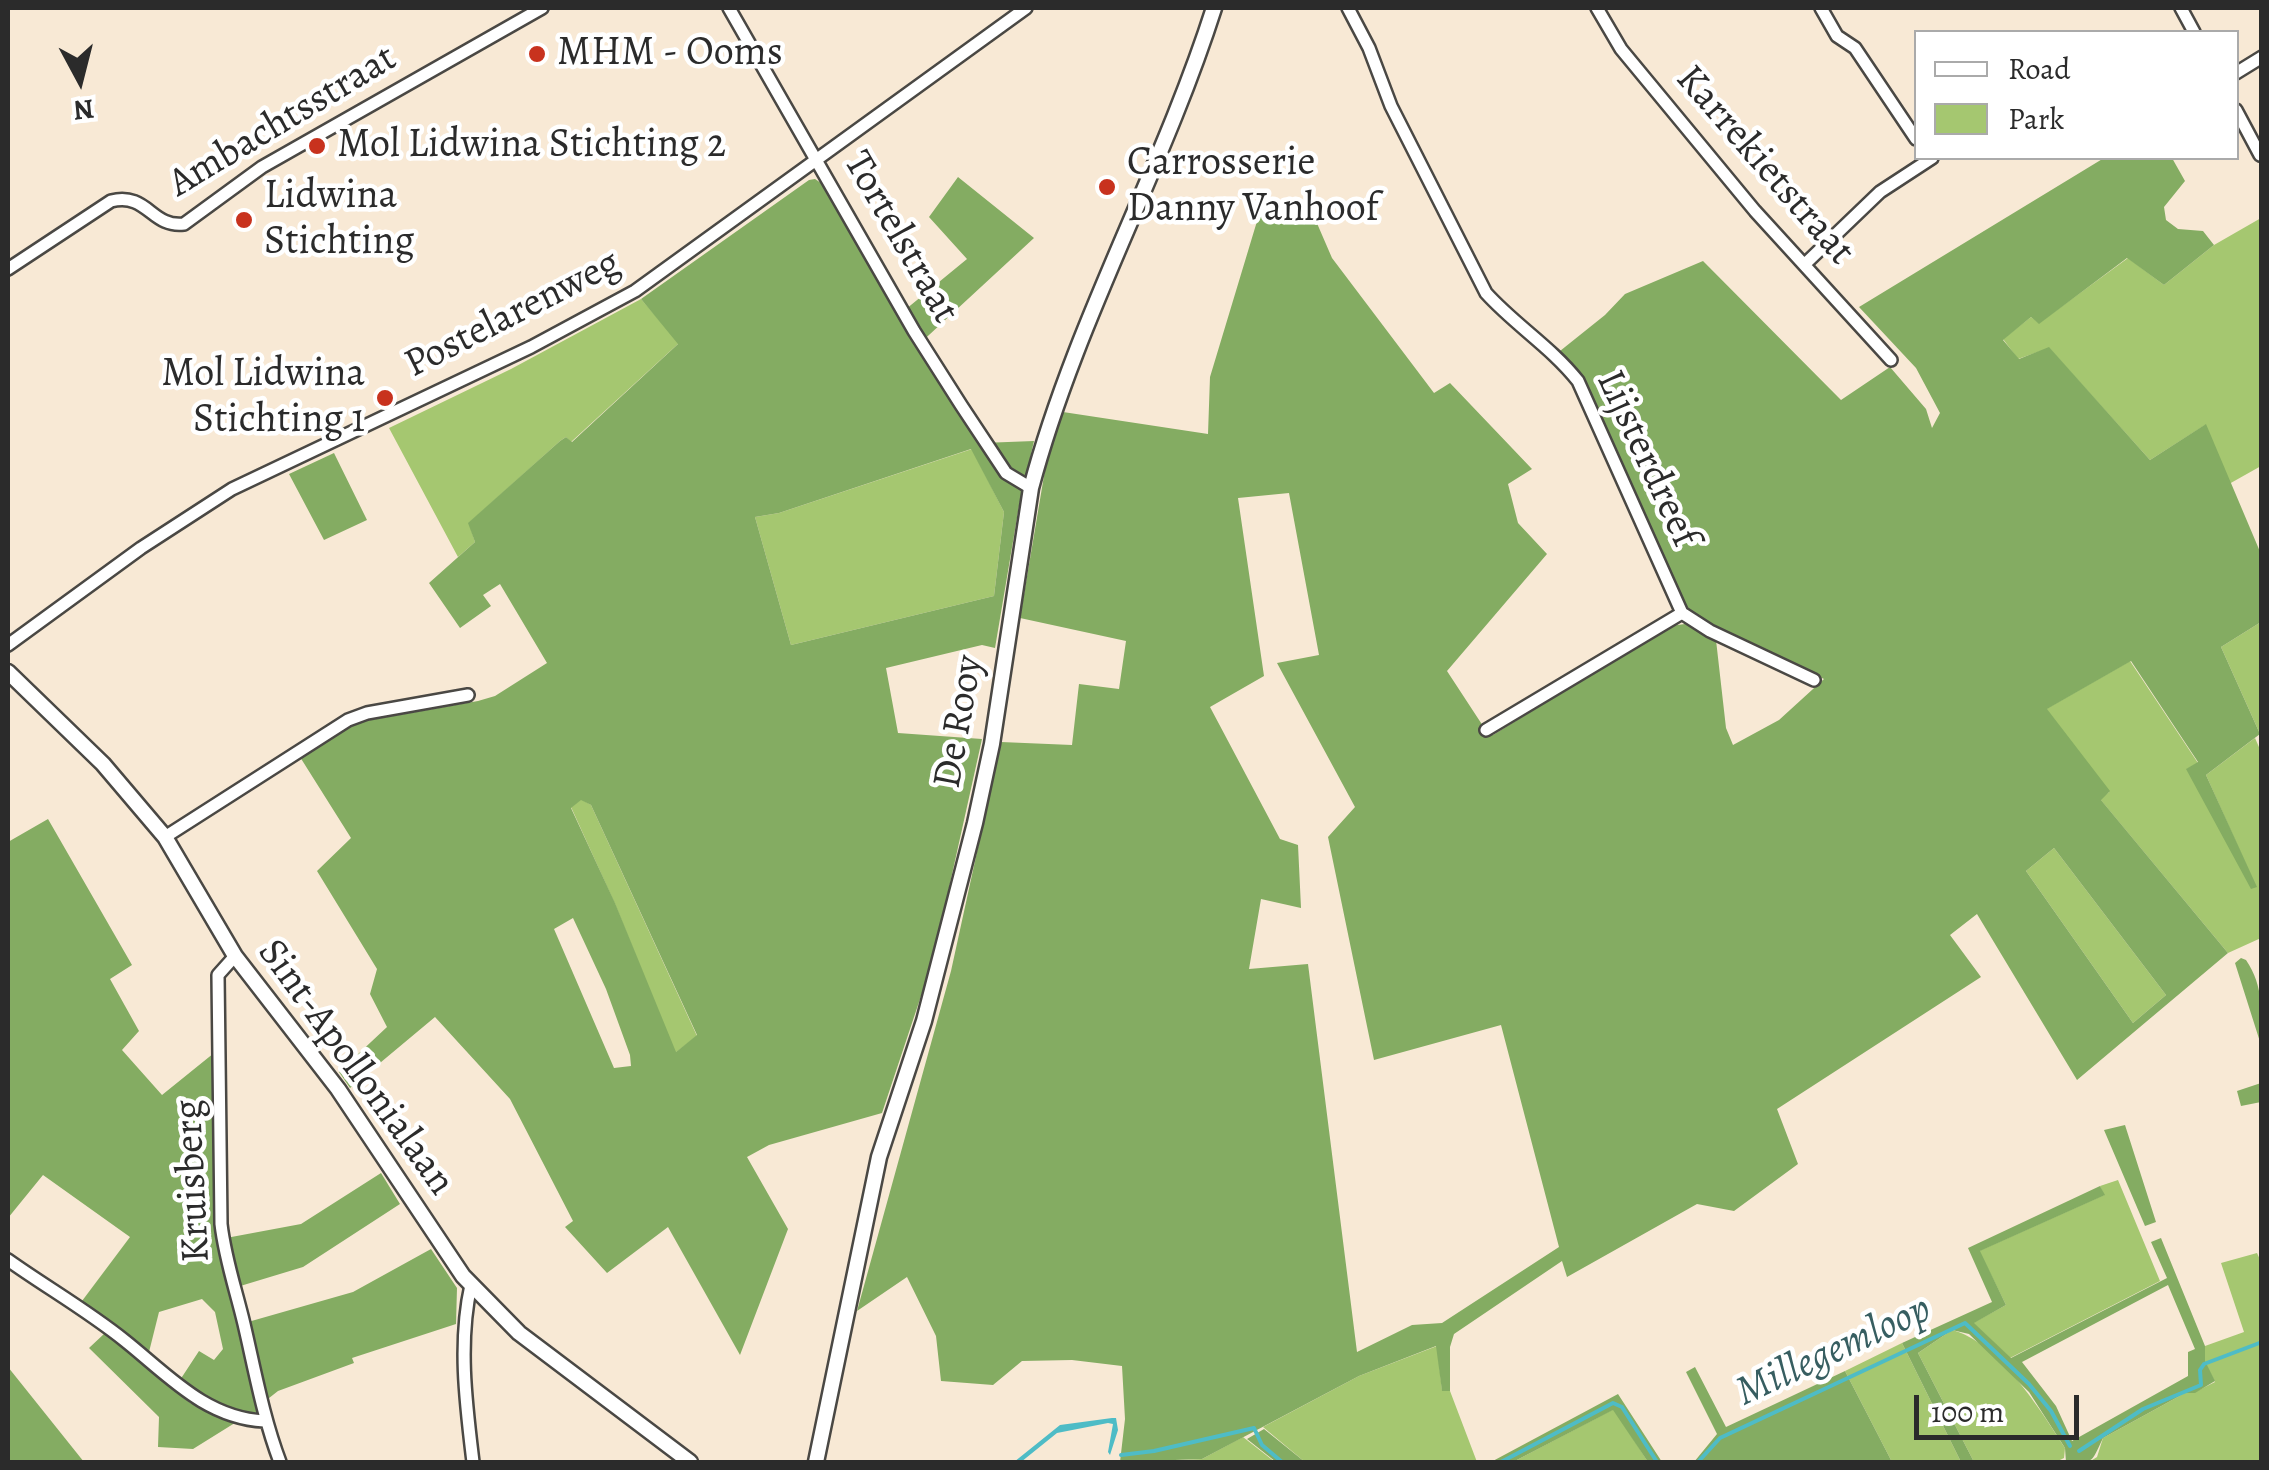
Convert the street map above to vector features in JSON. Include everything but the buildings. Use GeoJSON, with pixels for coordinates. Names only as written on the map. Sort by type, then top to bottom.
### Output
{"type":"FeatureCollection","features":[{"type":"Feature","properties":{"kind":"street","name":"Ambachtsstraat"},"geometry":{"type":"LineString","coordinates":[[8,269],[111,201],[130,199],[164,223],[184,224],[262,167],[542,8]]}},
{"type":"Feature","properties":{"kind":"street","name":"Tortelstraat"},"geometry":{"type":"LineString","coordinates":[[729,8],[961,406],[1006,473],[1031,488]]}},
{"type":"Feature","properties":{"kind":"street","name":"Postelarenweg"},"geometry":{"type":"LineString","coordinates":[[8,645],[200,508],[244,482],[604,310],[663,273],[1026,8]]}},
{"type":"Feature","properties":{"kind":"street","name":"De Rooy"},"geometry":{"type":"LineString","coordinates":[[816,1462],[879,1157],[894,1102],[924,1021],[975,824],[992,744],[1031,488],[1059,398],[1187,87],[1214,8]]}},
{"type":"Feature","properties":{"kind":"street","name":"Lijsterdreef"},"geometry":{"type":"LineString","coordinates":[[1348,8],[1369,48],[1391,106],[1486,293],[1503,312],[1552,351],[1578,381],[1682,613]]}},
{"type":"Feature","properties":{"kind":"street","name":"Karrekietstraat"},"geometry":{"type":"LineString","coordinates":[[1597,8],[1627,56],[1756,211],[1891,360]]}},
{"type":"Feature","properties":{"kind":"street"},"geometry":{"type":"LineString","coordinates":[[1821,8],[1837,36],[1855,48],[1914,136]]}},
{"type":"Feature","properties":{"kind":"street"},"geometry":{"type":"LineString","coordinates":[[2180,8],[2193,30]]}},
{"type":"Feature","properties":{"kind":"street"},"geometry":{"type":"LineString","coordinates":[[2239,71],[2262,58]]}},
{"type":"Feature","properties":{"kind":"street"},"geometry":{"type":"LineString","coordinates":[[2239,116],[2260,155]]}},
{"type":"Feature","properties":{"kind":"street"},"geometry":{"type":"LineString","coordinates":[[1805,264],[1880,192],[1927,160]]}},
{"type":"Feature","properties":{"kind":"street"},"geometry":{"type":"LineString","coordinates":[[1486,730],[1682,613],[1710,631],[1814,680]]}},
{"type":"Feature","properties":{"kind":"street","name":"Sint-Apollonialaan"},"geometry":{"type":"LineString","coordinates":[[8,672],[110,772],[165,837],[234,956],[338,1089],[470,1285],[535,1346],[690,1462]]}},
{"type":"Feature","properties":{"kind":"street"},"geometry":{"type":"LineString","coordinates":[[165,837],[348,720],[468,694]]}},
{"type":"Feature","properties":{"kind":"street","name":"Kruisberg"},"geometry":{"type":"LineString","coordinates":[[234,956],[218,975],[222,1224],[226,1261],[240,1304],[264,1420],[280,1462]]}},
{"type":"Feature","properties":{"kind":"street"},"geometry":{"type":"LineString","coordinates":[[8,1260],[122,1338],[196,1399],[248,1420],[264,1420]]}},
{"type":"Feature","properties":{"kind":"street"},"geometry":{"type":"LineString","coordinates":[[470,1285],[464,1362],[473,1462]]}},
{"type":"Feature","properties":{"kind":"green space"},"geometry":{"type":"Polygon","coordinates":[[[2101,160],[2173,160],[2185,181],[2164,207],[2166,220],[2178,229],[2203,231],[2214,245],[2164,285],[2127,258],[2039,324],[2031,317],[2003,340],[2019,359],[2049,347],[2150,460],[2206,424],[2261,554],[2261,622],[2221,647],[2260,734],[2206,775],[2257,887],[2251,889],[2186,769],[2198,762],[2131,661],[2047,709],[2110,791],[2101,800],[2228,953],[2077,1080],[1977,914],[1950,935],[1981,977],[1777,1109],[1798,1164],[1734,1211],[1697,1204],[1567,1277],[1562,1261],[1454,1334],[1450,1347],[1450,1391],[1442,1391],[1436,1346],[1359,1376],[1202,1459],[1120,1462],[1125,1419],[1122,1366],[1072,1360],[1022,1361],[993,1385],[941,1381],[936,1336],[907,1277],[857,1311],[951,971],[1001,742],[1072,745],[1079,684],[1119,689],[1126,641],[1020,618],[1046,464],[1063,412],[1208,434],[1210,377],[1261,208],[1316,221],[1332,258],[1434,393],[1450,383],[1532,469],[1508,484],[1518,523],[1547,554],[1447,671],[1493,735],[1670,626],[1685,624],[1716,640],[1726,728],[1733,745],[1779,720],[1824,679],[1690,613],[1582,377],[1560,351],[1625,294],[1703,261],[1841,400],[1890,367],[1926,409],[1932,428],[1940,413],[1916,368],[1859,307],[2101,160]],[[1289,493],[1238,498],[1264,676],[1210,707],[1280,839],[1298,845],[1301,908],[1261,899],[1249,969],[1308,964],[1357,1352],[1412,1325],[1442,1323],[1559,1247],[1501,1025],[1374,1060],[1328,837],[1355,807],[1277,663],[1319,655],[1289,493]],[[2054,848],[2026,871],[2133,1023],[2166,995],[2054,848]]]}},
{"type":"Feature","properties":{"kind":"green space"},"geometry":{"type":"Polygon","coordinates":[[[958,177],[1034,238],[916,347],[982,443],[1034,441],[995,648],[982,645],[886,668],[898,733],[982,739],[933,960],[882,1113],[769,1145],[747,1157],[788,1229],[740,1355],[668,1227],[607,1273],[565,1227],[573,1221],[510,1099],[435,1017],[350,1088],[339,1072],[387,1027],[370,994],[377,969],[317,871],[351,838],[300,757],[359,722],[495,696],[547,663],[500,584],[483,595],[491,606],[460,628],[429,583],[475,542],[468,523],[560,441],[566,437],[572,442],[678,344],[641,299],[815,179],[824,185],[900,314],[967,259],[929,217],[958,177]],[[971,449],[779,513],[755,517],[791,645],[994,596],[1004,512],[971,449]],[[581,800],[571,808],[676,1052],[697,1035],[591,805],[581,800]],[[573,918],[554,929],[614,1068],[631,1066],[606,989],[573,918]]]}},
{"type":"Feature","properties":{"kind":"green space"},"geometry":{"type":"Polygon","coordinates":[[[2261,218],[2261,466],[2229,484],[2205,425],[2150,460],[2049,348],[2018,359],[2003,339],[2031,317],[2039,323],[2128,258],[2164,285],[2214,245],[2261,218]]]}},
{"type":"Feature","properties":{"kind":"green space"},"geometry":{"type":"Polygon","coordinates":[[[641,299],[679,343],[571,442],[566,437],[560,441],[469,523],[475,542],[458,557],[389,428],[511,369],[641,299]]]}},
{"type":"Feature","properties":{"kind":"green space"},"geometry":{"type":"Polygon","coordinates":[[[972,449],[1004,512],[994,596],[791,645],[755,517],[779,513],[972,449]]]}},
{"type":"Feature","properties":{"kind":"green space"},"geometry":{"type":"Polygon","coordinates":[[[334,453],[367,520],[324,540],[289,474],[334,453]]]}},
{"type":"Feature","properties":{"kind":"green space"},"geometry":{"type":"Polygon","coordinates":[[[2261,622],[2262,734],[2260,734],[2221,647],[2261,622]]]}},
{"type":"Feature","properties":{"kind":"green space"},"geometry":{"type":"Polygon","coordinates":[[[2130,661],[2198,763],[2187,769],[2256,887],[2206,775],[2255,738],[2262,754],[2261,938],[2228,953],[2100,799],[2109,792],[2046,709],[2130,661]]]}},
{"type":"Feature","properties":{"kind":"green space"},"geometry":{"type":"Polygon","coordinates":[[[581,799],[591,805],[697,1036],[675,1053],[571,807],[581,799]]]}},
{"type":"Feature","properties":{"kind":"green space"},"geometry":{"type":"Polygon","coordinates":[[[48,819],[132,965],[110,979],[139,1031],[122,1050],[162,1095],[214,1053],[221,1263],[257,1414],[250,1417],[219,1405],[180,1380],[199,1351],[214,1360],[223,1349],[215,1312],[202,1299],[159,1312],[149,1352],[82,1301],[130,1237],[43,1175],[8,1218],[8,842],[48,819]]]}},
{"type":"Feature","properties":{"kind":"green space"},"geometry":{"type":"Polygon","coordinates":[[[2054,848],[2166,995],[2133,1023],[2026,871],[2054,848]]]}},
{"type":"Feature","properties":{"kind":"green space"},"geometry":{"type":"Polygon","coordinates":[[[2241,958],[2252,970],[2259,990],[2261,1045],[2235,963],[2241,958]]]}},
{"type":"Feature","properties":{"kind":"green space"},"geometry":{"type":"Polygon","coordinates":[[[2261,1083],[2261,1102],[2241,1106],[2237,1091],[2261,1083]]]}},
{"type":"Feature","properties":{"kind":"green space"},"geometry":{"type":"Polygon","coordinates":[[[2125,1125],[2156,1222],[2145,1226],[2104,1130],[2125,1125]]]}},
{"type":"Feature","properties":{"kind":"green space"},"geometry":{"type":"Polygon","coordinates":[[[381,1173],[400,1204],[303,1267],[237,1287],[226,1238],[301,1224],[381,1173]]]}},
{"type":"Feature","properties":{"kind":"green space"},"geometry":{"type":"Polygon","coordinates":[[[2118,1180],[2160,1281],[2010,1358],[1973,1323],[2006,1305],[1979,1251],[2104,1195],[2100,1186],[2118,1180]]]}},
{"type":"Feature","properties":{"kind":"green space"},"geometry":{"type":"Polygon","coordinates":[[[2100,1186],[2105,1195],[1980,1251],[2006,1305],[1974,1323],[2011,1358],[2167,1278],[2151,1242],[2161,1238],[2205,1346],[2205,1361],[2215,1381],[2103,1438],[2091,1460],[2066,1462],[2065,1448],[2029,1392],[1969,1334],[1952,1330],[1918,1353],[1974,1462],[1961,1462],[1902,1343],[1992,1302],[1968,1248],[2100,1186]],[[2168,1285],[2022,1362],[2056,1406],[2072,1441],[2188,1376],[2188,1352],[2195,1349],[2168,1285]]]}},
{"type":"Feature","properties":{"kind":"green space"},"geometry":{"type":"Polygon","coordinates":[[[431,1249],[457,1288],[456,1324],[352,1358],[354,1363],[278,1391],[264,1402],[248,1322],[353,1292],[431,1249]]]}},
{"type":"Feature","properties":{"kind":"green space"},"geometry":{"type":"Polygon","coordinates":[[[2257,1253],[2262,1264],[2261,1462],[2089,1462],[2097,1457],[2103,1438],[2185,1393],[2215,1382],[2204,1361],[2205,1346],[2244,1332],[2221,1263],[2257,1253]]]}},
{"type":"Feature","properties":{"kind":"green space"},"geometry":{"type":"Polygon","coordinates":[[[1952,1330],[1985,1348],[2016,1379],[2065,1448],[2064,1458],[2056,1462],[1974,1462],[1918,1353],[1952,1330]]]}},
{"type":"Feature","properties":{"kind":"green space"},"geometry":{"type":"Polygon","coordinates":[[[105,1333],[190,1403],[238,1421],[193,1449],[158,1447],[159,1417],[89,1348],[105,1333]]]}},
{"type":"Feature","properties":{"kind":"green space"},"geometry":{"type":"Polygon","coordinates":[[[1902,1343],[1961,1462],[1892,1462],[1845,1371],[1902,1343]]]}},
{"type":"Feature","properties":{"kind":"green space"},"geometry":{"type":"Polygon","coordinates":[[[1437,1346],[1442,1390],[1450,1391],[1477,1462],[1305,1462],[1263,1427],[1359,1376],[1437,1346]]]}},
{"type":"Feature","properties":{"kind":"green space"},"geometry":{"type":"Polygon","coordinates":[[[8,1367],[84,1462],[8,1462],[8,1367]]]}},
{"type":"Feature","properties":{"kind":"green space"},"geometry":{"type":"Polygon","coordinates":[[[1695,1367],[1726,1427],[1845,1371],[1892,1462],[1694,1462],[1717,1434],[1686,1372],[1695,1367]]]}},
{"type":"Feature","properties":{"kind":"green space"},"geometry":{"type":"Polygon","coordinates":[[[1618,1394],[1662,1462],[1648,1462],[1613,1410],[1513,1462],[1491,1462],[1618,1394]]]}},
{"type":"Feature","properties":{"kind":"green space"},"geometry":{"type":"Polygon","coordinates":[[[1614,1409],[1648,1462],[1513,1462],[1614,1409]]]}},
{"type":"Feature","properties":{"kind":"green space"},"geometry":{"type":"Polygon","coordinates":[[[1264,1429],[1305,1462],[1276,1462],[1247,1439],[1264,1429]]]}},
{"type":"Feature","properties":{"kind":"green space"},"geometry":{"type":"Polygon","coordinates":[[[1243,1437],[1275,1462],[1141,1462],[1202,1459],[1243,1437]]]}},
{"type":"Feature","properties":{"kind":"water"},"geometry":{"type":"Polygon","coordinates":[[[1116,1418],[1118,1430],[1110,1455],[1113,1424],[1108,1423],[1057,1433],[1021,1462],[1014,1462],[1060,1425],[1116,1418]]]}},
{"type":"Feature","properties":{"kind":"waterway","name":"Millegemloop"},"geometry":{"type":"LineString","coordinates":[[1698,1462],[1720,1438],[1965,1323],[2029,1384],[2051,1411],[2070,1446]]}},
{"type":"Feature","properties":{"kind":"waterway","name":"Millegemloop"},"geometry":{"type":"LineString","coordinates":[[2079,1451],[2143,1409],[2201,1385],[2200,1370],[2204,1364],[2262,1342]]}},
{"type":"Feature","properties":{"kind":"waterway","name":"Millegemloop"},"geometry":{"type":"LineString","coordinates":[[1501,1462],[1613,1403],[1622,1407],[1657,1462]]}},
{"type":"Feature","properties":{"kind":"waterway","name":"Millegemloop"},"geometry":{"type":"LineString","coordinates":[[1121,1455],[1254,1428],[1262,1445],[1282,1462]]}},
{"type":"Feature","properties":{"kind":"place","name":"MHM - Ooms"},"geometry":{"type":"Point","coordinates":[537,54]}},
{"type":"Feature","properties":{"kind":"place","name":"Mol Lidwina Stichting 2"},"geometry":{"type":"Point","coordinates":[317,146]}},
{"type":"Feature","properties":{"kind":"place","name":"Carrosserie Danny Vanhoof"},"geometry":{"type":"Point","coordinates":[1107,187]}},
{"type":"Feature","properties":{"kind":"place","name":"Lidwina Stichting"},"geometry":{"type":"Point","coordinates":[244,220]}},
{"type":"Feature","properties":{"kind":"place","name":"Mol Lidwina Stichting 1"},"geometry":{"type":"Point","coordinates":[385,398]}}]}
